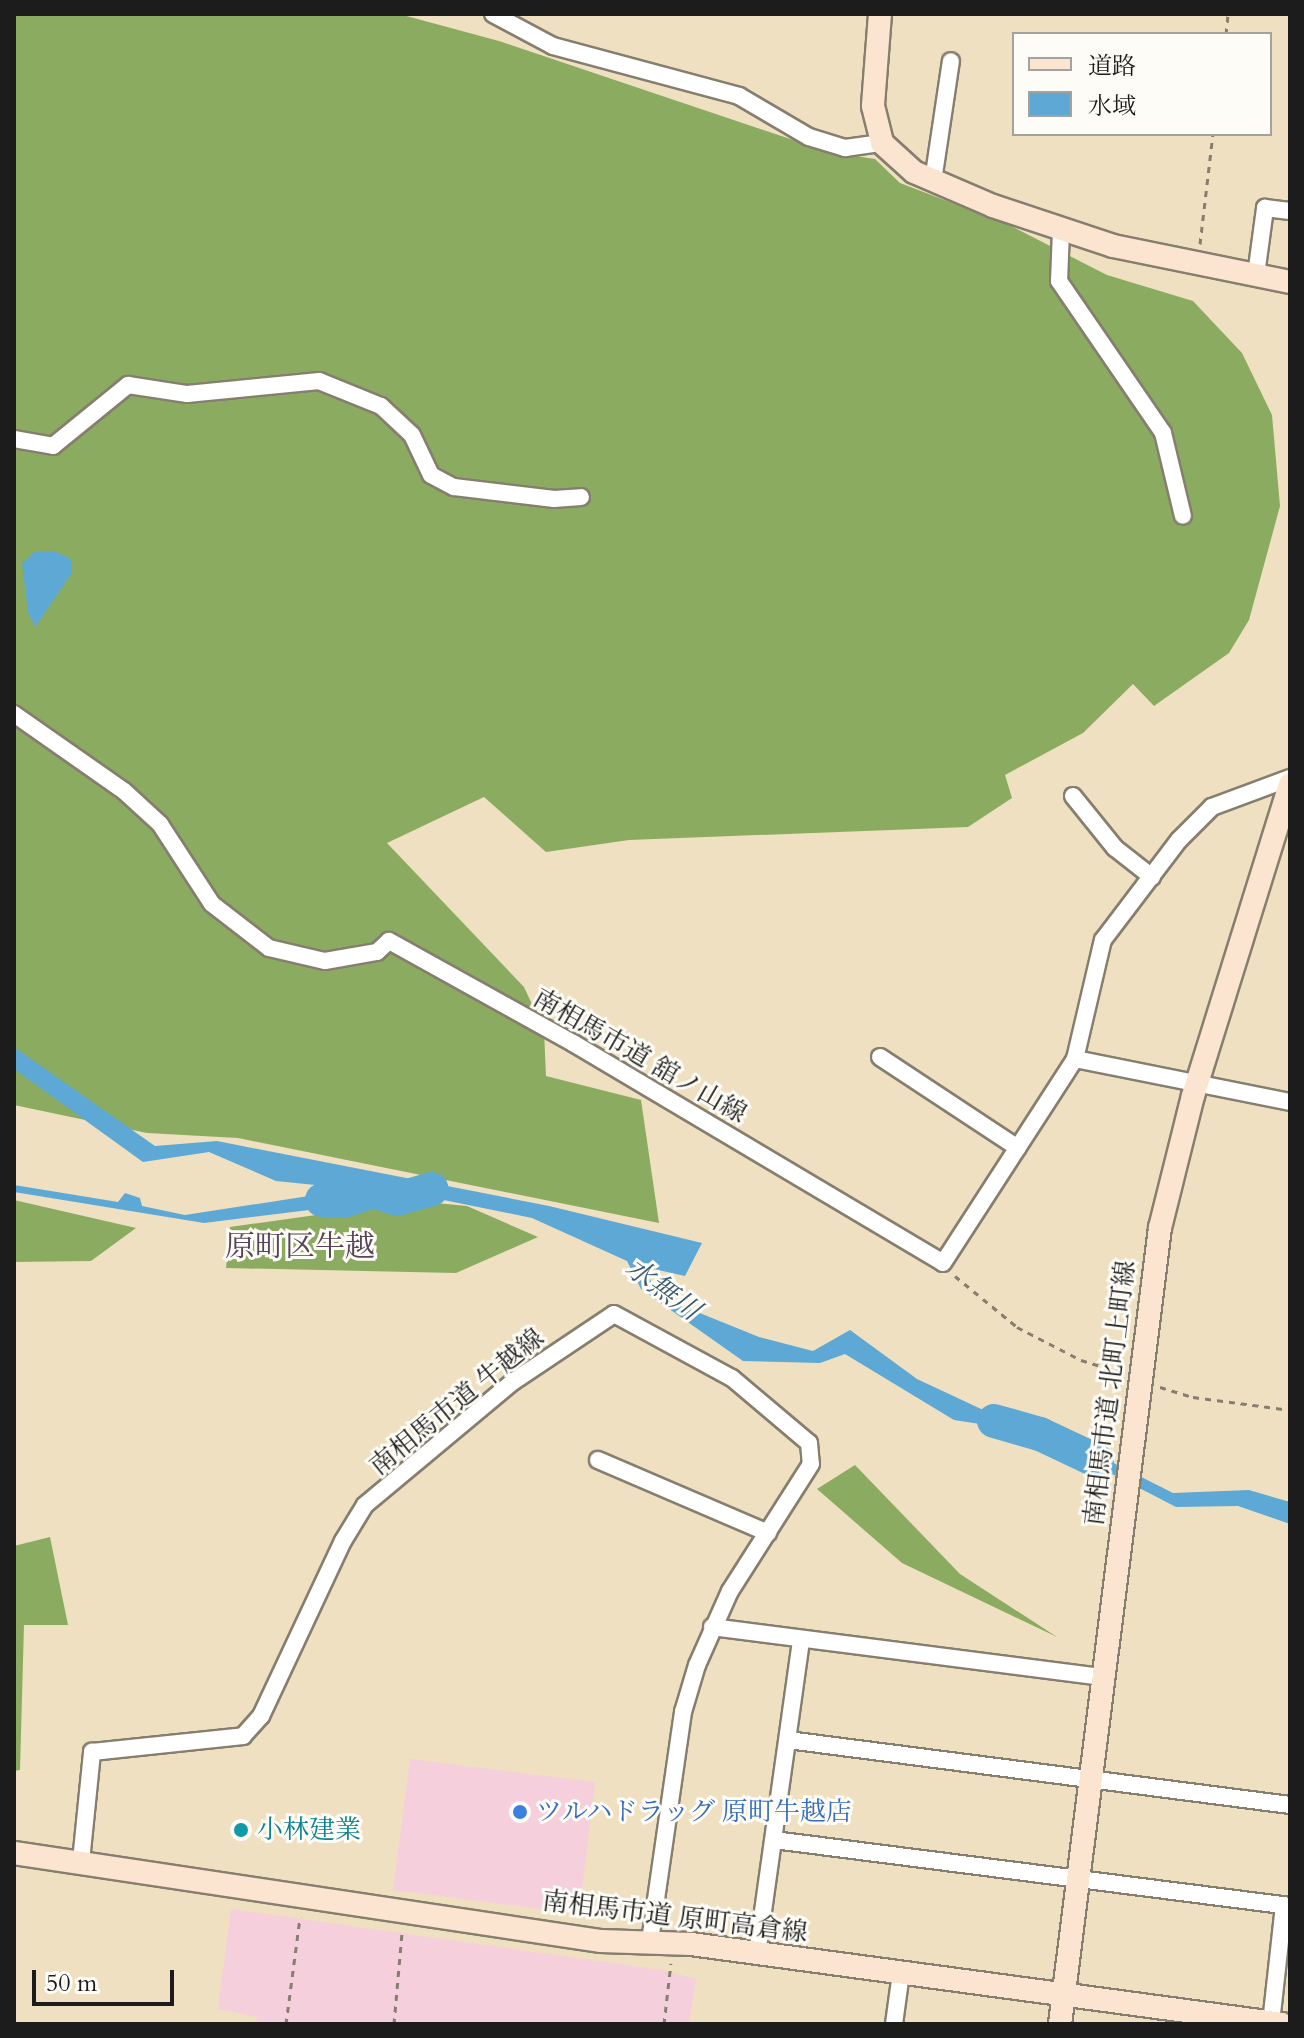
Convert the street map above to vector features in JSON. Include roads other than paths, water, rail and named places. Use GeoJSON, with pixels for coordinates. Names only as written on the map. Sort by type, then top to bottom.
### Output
{"type":"FeatureCollection","features":[{"type":"Feature","properties":{"kind":"street"},"geometry":{"type":"LineString","coordinates":[[493,14],[553,46],[739,96],[809,137],[845,148],[882,143]]}},
{"type":"Feature","properties":{"kind":"street"},"geometry":{"type":"LineString","coordinates":[[880,14],[873,106],[882,143],[914,172],[1061,230],[1197,264],[1290,282]]}},
{"type":"Feature","properties":{"kind":"street"},"geometry":{"type":"LineString","coordinates":[[933,181],[951,61]]}},
{"type":"Feature","properties":{"kind":"street"},"geometry":{"type":"LineString","coordinates":[[1256,275],[1265,208],[1290,211]]}},
{"type":"Feature","properties":{"kind":"street"},"geometry":{"type":"LineString","coordinates":[[1061,230],[1059,281],[1163,433],[1183,516]]}},
{"type":"Feature","properties":{"kind":"street"},"geometry":{"type":"LineString","coordinates":[[14,439],[53,446],[128,385],[187,394],[319,381],[381,406],[412,435],[431,475],[454,487],[554,499],[581,497]]}},
{"type":"Feature","properties":{"kind":"street","name":"南相馬市道 舘ノ山線"},"geometry":{"type":"LineString","coordinates":[[14,714],[124,791],[160,824],[212,904],[269,948],[325,961],[377,952],[389,941],[573,1043],[943,1263],[1018,1148]]}},
{"type":"Feature","properties":{"kind":"street"},"geometry":{"type":"LineString","coordinates":[[880,1057],[1018,1148],[1075,1059],[1100,948],[1152,877],[1212,807],[1290,778]]}},
{"type":"Feature","properties":{"kind":"street","name":"南相馬市道 北町上町線"},"geometry":{"type":"LineString","coordinates":[[1060,2024],[1160,1228],[1197,1082],[1290,784]]}},
{"type":"Feature","properties":{"kind":"street"},"geometry":{"type":"LineString","coordinates":[[1073,796],[1115,848],[1152,877]]}},
{"type":"Feature","properties":{"kind":"street"},"geometry":{"type":"LineString","coordinates":[[1075,1059],[1290,1102]]}},
{"type":"Feature","properties":{"kind":"street","name":"南相馬市道 牛越線"},"geometry":{"type":"LineString","coordinates":[[81,1861],[92,1752],[243,1736],[261,1716],[343,1541],[365,1505],[514,1381],[614,1314],[732,1378],[809,1443],[811,1464],[712,1627],[683,1712],[650,1941]]}},
{"type":"Feature","properties":{"kind":"street"},"geometry":{"type":"LineString","coordinates":[[598,1460],[768,1533]]}},
{"type":"Feature","properties":{"kind":"street"},"geometry":{"type":"LineString","coordinates":[[712,1627],[801,1639],[1104,1669]]}},
{"type":"Feature","properties":{"kind":"street"},"geometry":{"type":"LineString","coordinates":[[757,1954],[801,1639]]}},
{"type":"Feature","properties":{"kind":"street"},"geometry":{"type":"LineString","coordinates":[[788,1740],[1290,1805]]}},
{"type":"Feature","properties":{"kind":"street"},"geometry":{"type":"LineString","coordinates":[[774,1840],[1287,1906],[1276,2023]]}},
{"type":"Feature","properties":{"kind":"street","name":"南相馬市道 原町高倉線"},"geometry":{"type":"LineString","coordinates":[[14,1853],[601,1941],[650,1941],[1276,2023]]}},
{"type":"Feature","properties":{"kind":"street"},"geometry":{"type":"LineString","coordinates":[[894,2024],[901,1973]]}},
{"type":"Feature","properties":{"kind":"water"},"geometry":{"type":"Polygon","coordinates":[[[36,551],[55,551],[72,560],[72,573],[35,627],[28,612],[22,563],[36,551]]]}},
{"type":"Feature","properties":{"kind":"water"},"geometry":{"type":"Polygon","coordinates":[[[14,1047],[155,1146],[217,1141],[549,1206],[702,1243],[685,1276],[636,1265],[670,1301],[759,1337],[813,1351],[850,1330],[917,1379],[994,1415],[1060,1436],[1173,1493],[1249,1490],[1290,1502],[1290,1524],[1238,1506],[1176,1507],[1052,1443],[1059,1436],[954,1420],[845,1354],[820,1363],[743,1361],[641,1289],[627,1261],[532,1218],[424,1196],[204,1223],[14,1192],[14,1185],[118,1202],[125,1193],[140,1198],[142,1206],[185,1215],[341,1191],[370,1198],[404,1194],[276,1181],[209,1152],[143,1162],[14,1069],[14,1047]]]}},
{"type":"Feature","properties":{"kind":"waterway","name":"水無川"},"geometry":{"type":"LineString","coordinates":[[322,1200],[343,1201],[373,1191],[397,1199],[432,1189]]}},
{"type":"Feature","properties":{"kind":"waterway","name":"水無川"},"geometry":{"type":"LineString","coordinates":[[994,1421],[1040,1434],[1097,1461]]}},
{"type":"Feature","properties":{"kind":"place","name":"ツルハドラッグ 原町牛越店"},"geometry":{"type":"Point","coordinates":[520,1812]}},
{"type":"Feature","properties":{"kind":"place","name":"小林建業"},"geometry":{"type":"Point","coordinates":[241,1830]}},
{"type":"Feature","properties":{"kind":"district","name":"原町区牛越"},"geometry":{"type":"Point","coordinates":[300,1247]}}]}
